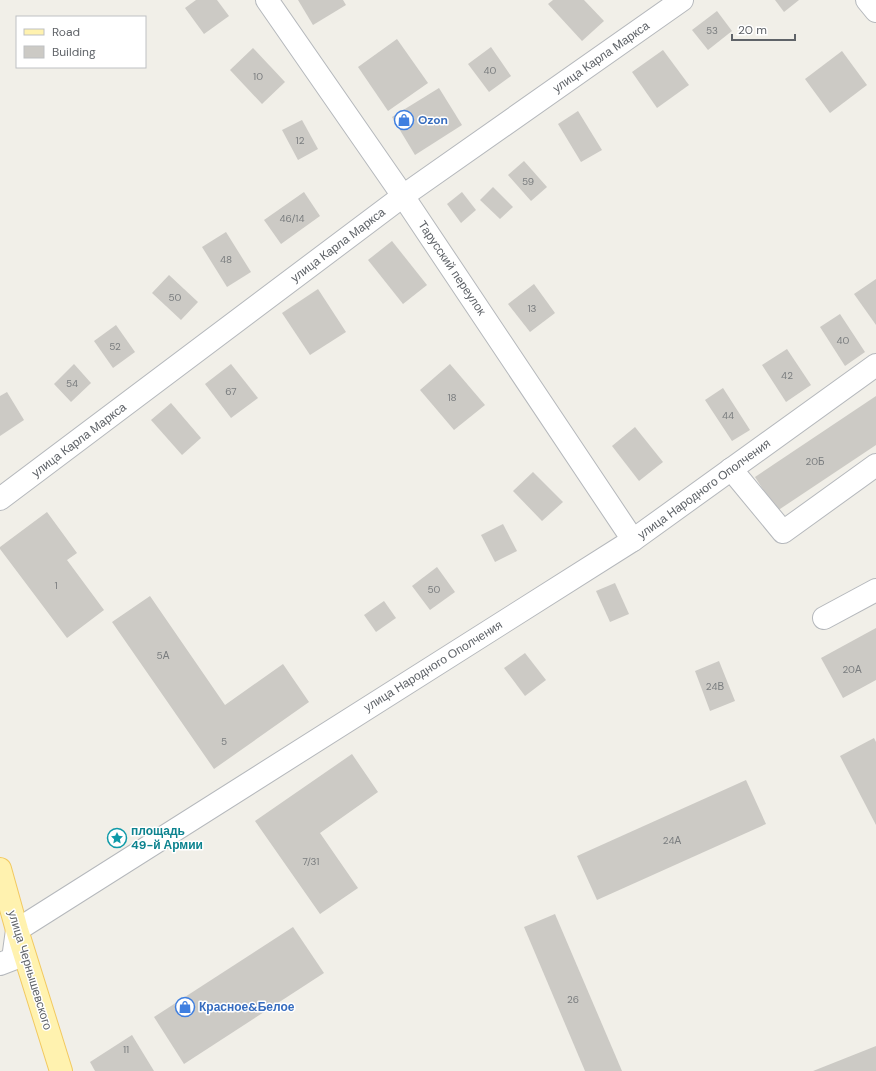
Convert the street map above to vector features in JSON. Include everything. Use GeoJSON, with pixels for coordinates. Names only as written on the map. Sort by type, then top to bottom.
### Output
{"type":"FeatureCollection","features":[{"type":"Feature","properties":{"kind":"main road","name":"улица Чернышевского"},"geometry":{"type":"LineString","coordinates":[[0,869],[17,930],[61,1071]]}},
{"type":"Feature","properties":{"kind":"street","name":"Тарусский переулок"},"geometry":{"type":"LineString","coordinates":[[267,0],[403,196],[633,540]]}},
{"type":"Feature","properties":{"kind":"street","name":"улица Карла Маркса"},"geometry":{"type":"LineString","coordinates":[[0,499],[403,196],[682,0]]}},
{"type":"Feature","properties":{"kind":"street"},"geometry":{"type":"LineString","coordinates":[[867,0],[876,11]]}},
{"type":"Feature","properties":{"kind":"street","name":"улица Народного Ополчения"},"geometry":{"type":"LineString","coordinates":[[17,930],[633,540],[876,365]]}},
{"type":"Feature","properties":{"kind":"street"},"geometry":{"type":"LineString","coordinates":[[731,469],[783,532],[876,465]]}},
{"type":"Feature","properties":{"kind":"street"},"geometry":{"type":"LineString","coordinates":[[824,618],[876,590]]}},
{"type":"Feature","properties":{"kind":"street"},"geometry":{"type":"LineString","coordinates":[[0,964],[13,959],[17,930]]}},
{"type":"Feature","properties":{"kind":"building"},"geometry":{"type":"Polygon","coordinates":[[[196,0],[217,0],[229,16],[204,34],[185,8],[196,0]]]}},
{"type":"Feature","properties":{"kind":"building"},"geometry":{"type":"Polygon","coordinates":[[[298,0],[343,0],[346,5],[313,25],[298,0]]]}},
{"type":"Feature","properties":{"kind":"building"},"geometry":{"type":"Polygon","coordinates":[[[553,0],[584,0],[604,21],[582,41],[548,4],[553,0]]]}},
{"type":"Feature","properties":{"kind":"building"},"geometry":{"type":"Polygon","coordinates":[[[775,0],[799,0],[784,12],[775,0]]]}},
{"type":"Feature","properties":{"kind":"building"},"geometry":{"type":"Polygon","coordinates":[[[717,11],[732,31],[708,50],[692,30],[717,11]]]}},
{"type":"Feature","properties":{"kind":"building"},"geometry":{"type":"Polygon","coordinates":[[[397,39],[428,83],[388,111],[358,67],[397,39]]]}},
{"type":"Feature","properties":{"kind":"building"},"geometry":{"type":"Polygon","coordinates":[[[491,47],[511,76],[489,92],[468,64],[491,47]]]}},
{"type":"Feature","properties":{"kind":"building"},"geometry":{"type":"Polygon","coordinates":[[[253,48],[285,82],[262,104],[230,70],[253,48]]]}},
{"type":"Feature","properties":{"kind":"building"},"geometry":{"type":"Polygon","coordinates":[[[663,50],[689,85],[657,108],[632,72],[663,50]]]}},
{"type":"Feature","properties":{"kind":"building"},"geometry":{"type":"Polygon","coordinates":[[[842,51],[867,85],[830,113],[805,79],[842,51]]]}},
{"type":"Feature","properties":{"kind":"building"},"geometry":{"type":"Polygon","coordinates":[[[439,88],[462,125],[415,155],[392,117],[439,88]]]}},
{"type":"Feature","properties":{"kind":"building"},"geometry":{"type":"Polygon","coordinates":[[[578,111],[602,150],[581,162],[558,124],[578,111]]]}},
{"type":"Feature","properties":{"kind":"building"},"geometry":{"type":"Polygon","coordinates":[[[302,120],[318,149],[298,160],[282,130],[302,120]]]}},
{"type":"Feature","properties":{"kind":"building"},"geometry":{"type":"Polygon","coordinates":[[[524,161],[547,187],[531,201],[508,175],[524,161]]]}},
{"type":"Feature","properties":{"kind":"building"},"geometry":{"type":"Polygon","coordinates":[[[493,187],[513,207],[500,219],[480,200],[493,187]]]}},
{"type":"Feature","properties":{"kind":"building"},"geometry":{"type":"Polygon","coordinates":[[[304,192],[320,216],[281,244],[264,220],[304,192]]]}},
{"type":"Feature","properties":{"kind":"building"},"geometry":{"type":"Polygon","coordinates":[[[462,192],[476,210],[461,223],[447,204],[462,192]]]}},
{"type":"Feature","properties":{"kind":"building"},"geometry":{"type":"Polygon","coordinates":[[[226,232],[251,272],[227,287],[202,247],[226,232]]]}},
{"type":"Feature","properties":{"kind":"building"},"geometry":{"type":"Polygon","coordinates":[[[392,241],[427,285],[403,304],[368,260],[392,241]]]}},
{"type":"Feature","properties":{"kind":"building"},"geometry":{"type":"Polygon","coordinates":[[[169,275],[198,302],[181,320],[152,293],[169,275]]]}},
{"type":"Feature","properties":{"kind":"building"},"geometry":{"type":"Polygon","coordinates":[[[876,279],[876,325],[854,294],[876,279]]]}},
{"type":"Feature","properties":{"kind":"building"},"geometry":{"type":"Polygon","coordinates":[[[534,284],[555,313],[530,332],[508,304],[534,284]]]}},
{"type":"Feature","properties":{"kind":"building"},"geometry":{"type":"Polygon","coordinates":[[[318,289],[346,332],[310,355],[282,313],[318,289]]]}},
{"type":"Feature","properties":{"kind":"building"},"geometry":{"type":"Polygon","coordinates":[[[840,314],[865,352],[845,366],[820,327],[840,314]]]}},
{"type":"Feature","properties":{"kind":"building"},"geometry":{"type":"Polygon","coordinates":[[[116,325],[135,352],[113,368],[94,341],[116,325]]]}},
{"type":"Feature","properties":{"kind":"building"},"geometry":{"type":"Polygon","coordinates":[[[787,349],[811,385],[786,402],[762,365],[787,349]]]}},
{"type":"Feature","properties":{"kind":"building"},"geometry":{"type":"Polygon","coordinates":[[[74,364],[91,383],[71,402],[54,384],[74,364]]]}},
{"type":"Feature","properties":{"kind":"building"},"geometry":{"type":"Polygon","coordinates":[[[231,364],[258,398],[231,418],[205,384],[231,364]]]}},
{"type":"Feature","properties":{"kind":"building"},"geometry":{"type":"Polygon","coordinates":[[[450,364],[485,405],[454,430],[420,390],[450,364]]]}},
{"type":"Feature","properties":{"kind":"building"},"geometry":{"type":"Polygon","coordinates":[[[723,388],[750,430],[732,441],[705,400],[723,388]]]}},
{"type":"Feature","properties":{"kind":"building"},"geometry":{"type":"Polygon","coordinates":[[[7,392],[24,420],[0,436],[0,396],[7,392]]]}},
{"type":"Feature","properties":{"kind":"building"},"geometry":{"type":"Polygon","coordinates":[[[876,396],[876,445],[777,511],[755,477],[876,396]]]}},
{"type":"Feature","properties":{"kind":"building"},"geometry":{"type":"Polygon","coordinates":[[[171,403],[201,438],[182,455],[151,420],[171,403]]]}},
{"type":"Feature","properties":{"kind":"building"},"geometry":{"type":"Polygon","coordinates":[[[635,427],[663,462],[639,481],[612,446],[635,427]]]}},
{"type":"Feature","properties":{"kind":"building"},"geometry":{"type":"Polygon","coordinates":[[[533,472],[563,502],[542,521],[513,491],[533,472]]]}},
{"type":"Feature","properties":{"kind":"building"},"geometry":{"type":"Polygon","coordinates":[[[47,512],[77,553],[67,560],[104,610],[67,638],[0,549],[0,547],[47,512]]]}},
{"type":"Feature","properties":{"kind":"building"},"geometry":{"type":"Polygon","coordinates":[[[503,524],[517,551],[495,562],[481,535],[503,524]]]}},
{"type":"Feature","properties":{"kind":"building"},"geometry":{"type":"Polygon","coordinates":[[[437,567],[455,592],[430,610],[412,586],[437,567]]]}},
{"type":"Feature","properties":{"kind":"building"},"geometry":{"type":"Polygon","coordinates":[[[615,583],[629,614],[610,622],[596,591],[615,583]]]}},
{"type":"Feature","properties":{"kind":"building"},"geometry":{"type":"Polygon","coordinates":[[[150,596],[225,705],[283,664],[309,702],[214,769],[112,622],[150,596]]]}},
{"type":"Feature","properties":{"kind":"building"},"geometry":{"type":"Polygon","coordinates":[[[384,601],[396,618],[376,632],[364,615],[384,601]]]}},
{"type":"Feature","properties":{"kind":"building"},"geometry":{"type":"Polygon","coordinates":[[[876,628],[876,680],[843,698],[821,658],[876,628]]]}},
{"type":"Feature","properties":{"kind":"building"},"geometry":{"type":"Polygon","coordinates":[[[525,653],[546,680],[525,696],[504,668],[525,653]]]}},
{"type":"Feature","properties":{"kind":"building"},"geometry":{"type":"Polygon","coordinates":[[[719,661],[735,701],[710,711],[695,671],[719,661]]]}},
{"type":"Feature","properties":{"kind":"building"},"geometry":{"type":"Polygon","coordinates":[[[874,738],[876,742],[876,825],[840,756],[874,738]]]}},
{"type":"Feature","properties":{"kind":"building"},"geometry":{"type":"Polygon","coordinates":[[[352,754],[378,792],[320,833],[358,888],[320,914],[255,821],[352,754]]]}},
{"type":"Feature","properties":{"kind":"building"},"geometry":{"type":"Polygon","coordinates":[[[746,780],[766,824],[597,900],[577,856],[746,780]]]}},
{"type":"Feature","properties":{"kind":"building"},"geometry":{"type":"Polygon","coordinates":[[[555,914],[622,1071],[585,1071],[524,927],[555,914]]]}},
{"type":"Feature","properties":{"kind":"building"},"geometry":{"type":"Polygon","coordinates":[[[293,927],[324,973],[184,1064],[154,1017],[293,927]]]}},
{"type":"Feature","properties":{"kind":"building"},"geometry":{"type":"Polygon","coordinates":[[[132,1035],[154,1071],[95,1071],[90,1062],[132,1035]]]}},
{"type":"Feature","properties":{"kind":"building"},"geometry":{"type":"Polygon","coordinates":[[[876,1046],[876,1071],[813,1071],[876,1046]]]}},
{"type":"Feature","properties":{"kind":"place","name":"Ozon"},"geometry":{"type":"Point","coordinates":[404,120]}},
{"type":"Feature","properties":{"kind":"place","name":"площадь 49-й Армии"},"geometry":{"type":"Point","coordinates":[117,838]}},
{"type":"Feature","properties":{"kind":"place","name":"Красное&Белое"},"geometry":{"type":"Point","coordinates":[185,1007]}}]}
